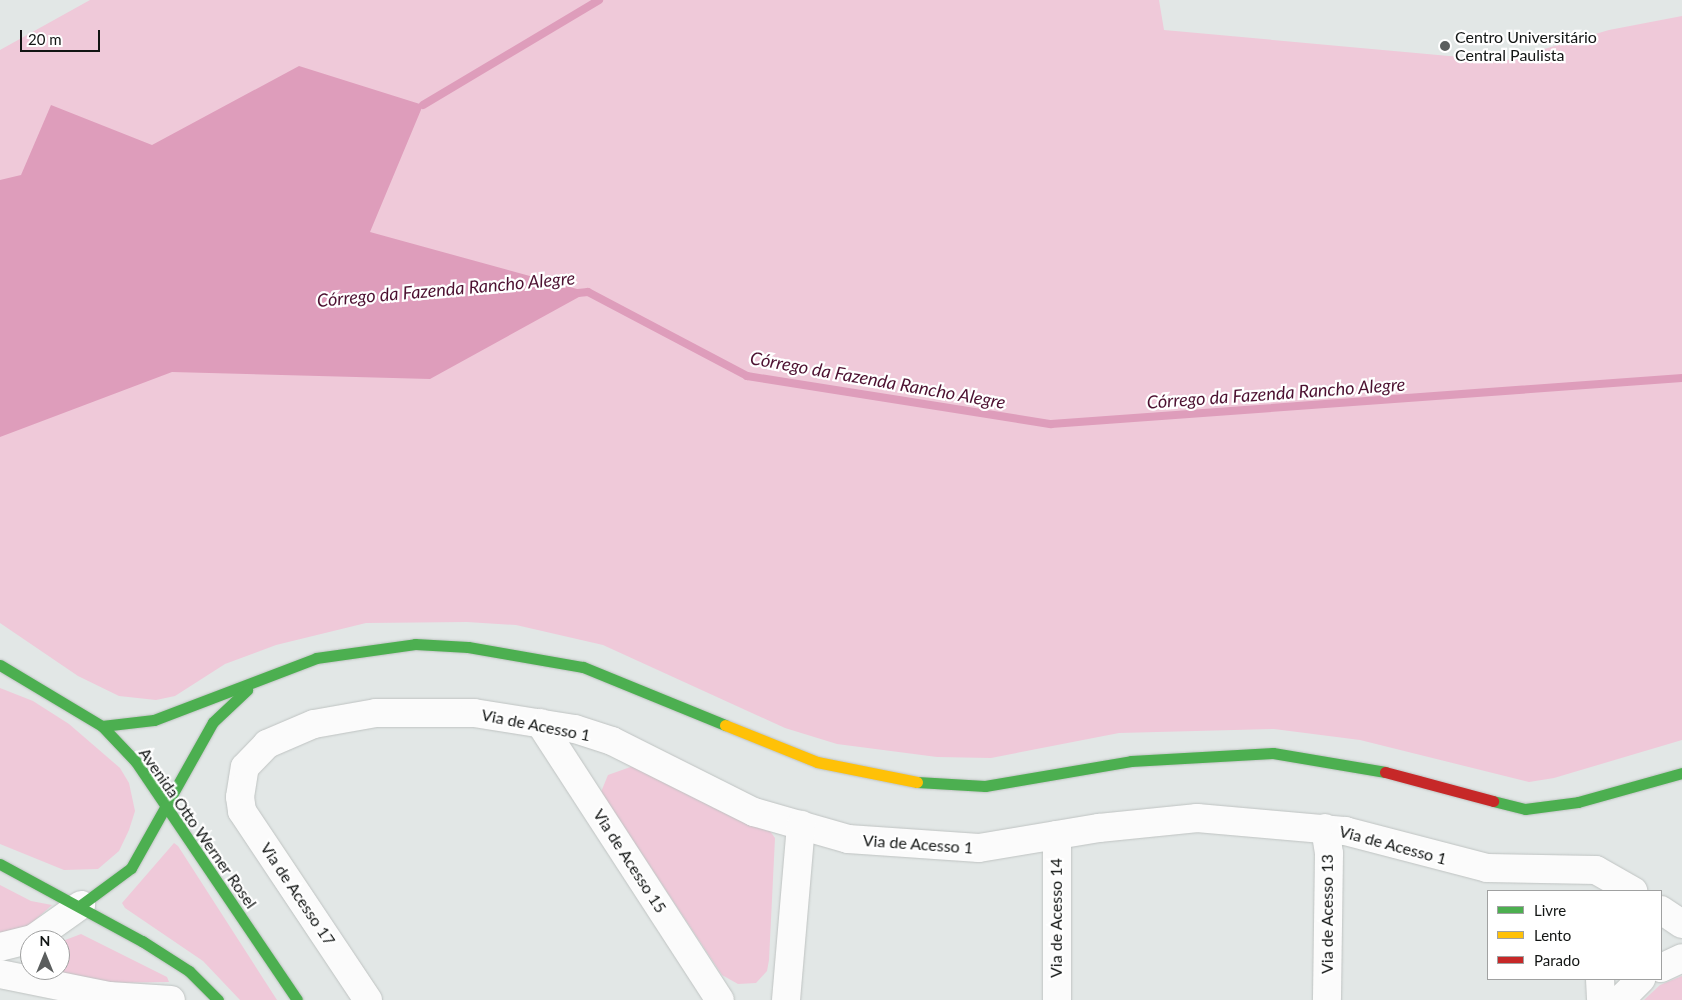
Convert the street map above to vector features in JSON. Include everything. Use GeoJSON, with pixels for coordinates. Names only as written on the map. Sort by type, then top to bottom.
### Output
{"type":"FeatureCollection","features":[{"type":"Feature","properties":{"kind":"street"},"geometry":{"type":"LineString","coordinates":[[102,726],[154,720],[268,673],[366,648],[415,644],[478,648],[583,667],[817,762],[930,785],[985,786],[1131,761],[1217,753],[1328,760],[1525,808],[1578,802],[1655,778],[1682,766]]}},
{"type":"Feature","properties":{"kind":"street","name":"Avenida Otto Werner Rosel"},"geometry":{"type":"LineString","coordinates":[[0,665],[102,726],[136,762],[297,1000]]}},
{"type":"Feature","properties":{"kind":"street"},"geometry":{"type":"LineString","coordinates":[[0,947],[33,939],[131,868],[164,802],[213,722],[268,673]]}},
{"type":"Feature","properties":{"kind":"street","name":"Via de Acesso 1"},"geometry":{"type":"LineString","coordinates":[[241,783],[254,753],[267,744],[340,717],[412,710],[474,713],[540,723],[612,741],[754,812],[848,839],[912,847],[979,848],[1057,835],[1197,818],[1325,828],[1487,868],[1596,880],[1630,890]]}},
{"type":"Feature","properties":{"kind":"street","name":"Via de Acesso 15"},"geometry":{"type":"LineString","coordinates":[[540,723],[720,1000]]}},
{"type":"Feature","properties":{"kind":"street"},"geometry":{"type":"LineString","coordinates":[[1655,778],[1682,773]]}},
{"type":"Feature","properties":{"kind":"street","name":"Via de Acesso 17"},"geometry":{"type":"LineString","coordinates":[[241,783],[242,811],[368,1000]]}},
{"type":"Feature","properties":{"kind":"street"},"geometry":{"type":"LineString","coordinates":[[786,1000],[801,825]]}},
{"type":"Feature","properties":{"kind":"street","name":"Via de Acesso 13"},"geometry":{"type":"LineString","coordinates":[[1325,828],[1329,854],[1327,1000]]}},
{"type":"Feature","properties":{"kind":"street","name":"Via de Acesso 14"},"geometry":{"type":"LineString","coordinates":[[1056,1000],[1057,835]]}},
{"type":"Feature","properties":{"kind":"street"},"geometry":{"type":"LineString","coordinates":[[0,864],[81,905],[189,971],[218,1000]]}},
{"type":"Feature","properties":{"kind":"street"},"geometry":{"type":"LineString","coordinates":[[1662,911],[1682,924]]}},
{"type":"Feature","properties":{"kind":"street"},"geometry":{"type":"LineString","coordinates":[[1662,968],[1682,958]]}},
{"type":"Feature","properties":{"kind":"street"},"geometry":{"type":"LineString","coordinates":[[0,974],[109,996],[172,1000]]}},
{"type":"Feature","properties":{"kind":"street"},"geometry":{"type":"LineString","coordinates":[[1600,980],[1601,1000]]}},
{"type":"Feature","properties":{"kind":"street"},"geometry":{"type":"LineString","coordinates":[[1620,1000],[1640,980]]}},
{"type":"Feature","properties":{"kind":"shaded area"},"geometry":{"type":"Polygon","coordinates":[[[90,0],[1159,0],[1164,30],[1504,61],[1609,30],[1682,16],[1682,740],[1554,778],[1529,782],[1360,740],[1274,729],[1119,733],[991,758],[937,757],[837,744],[785,728],[603,645],[516,625],[467,622],[366,623],[276,645],[225,664],[175,696],[156,700],[119,696],[78,676],[0,623],[0,50],[90,0]]]}},
{"type":"Feature","properties":{"kind":"shaded area"},"geometry":{"type":"Polygon","coordinates":[[[0,688],[33,701],[69,724],[120,768],[129,783],[135,811],[129,830],[119,851],[98,869],[64,870],[0,844],[0,688]]]}},
{"type":"Feature","properties":{"kind":"shaded area"},"geometry":{"type":"Polygon","coordinates":[[[636,765],[767,827],[775,838],[769,960],[767,971],[756,983],[738,984],[722,975],[601,792],[608,775],[636,765]]]}},
{"type":"Feature","properties":{"kind":"shaded area"},"geometry":{"type":"Polygon","coordinates":[[[174,843],[178,846],[277,1000],[240,1000],[203,961],[125,908],[122,903],[174,843]]]}},
{"type":"Feature","properties":{"kind":"shaded area"},"geometry":{"type":"Polygon","coordinates":[[[0,885],[31,901],[52,905],[26,928],[0,934],[0,885]]]}},
{"type":"Feature","properties":{"kind":"shaded area"},"geometry":{"type":"Polygon","coordinates":[[[81,934],[167,977],[169,982],[101,983],[70,976],[70,938],[81,934]]]}},
{"type":"Feature","properties":{"kind":"shaded area"},"geometry":{"type":"Polygon","coordinates":[[[1682,976],[1682,1000],[1644,1000],[1660,985],[1682,976]]]}},
{"type":"Feature","properties":{"kind":"water"},"geometry":{"type":"Polygon","coordinates":[[[299,66],[423,105],[370,232],[588,292],[430,379],[172,372],[0,437],[0,180],[21,175],[51,105],[152,145],[299,66]]]}},
{"type":"Feature","properties":{"kind":"waterway"},"geometry":{"type":"LineString","coordinates":[[423,105],[599,0]]}},
{"type":"Feature","properties":{"kind":"waterway","name":"Córrego da Fazenda Rancho Alegre"},"geometry":{"type":"LineString","coordinates":[[578,293],[588,292],[747,376],[1051,424],[1682,378]]}},
{"type":"Feature","properties":{"kind":"traffic: fast"},"geometry":{"type":"LineString","coordinates":[[102,726],[154,720],[316,658],[415,644],[468,647],[583,667],[725,725]]}},
{"type":"Feature","properties":{"kind":"traffic: fast"},"geometry":{"type":"LineString","coordinates":[[0,665],[102,726],[136,762],[297,1000]]}},
{"type":"Feature","properties":{"kind":"traffic: fast"},"geometry":{"type":"LineString","coordinates":[[81,905],[131,868],[213,722],[247,690]]}},
{"type":"Feature","properties":{"kind":"traffic: fast"},"geometry":{"type":"LineString","coordinates":[[917,782],[985,786],[1131,761],[1273,753],[1385,772]]}},
{"type":"Feature","properties":{"kind":"traffic: fast"},"geometry":{"type":"LineString","coordinates":[[1493,801],[1525,809],[1578,802],[1682,773]]}},
{"type":"Feature","properties":{"kind":"traffic: fast"},"geometry":{"type":"LineString","coordinates":[[0,864],[142,941],[189,971],[218,1000]]}},
{"type":"Feature","properties":{"kind":"traffic: slow"},"geometry":{"type":"LineString","coordinates":[[725,725],[817,762],[917,782]]}},
{"type":"Feature","properties":{"kind":"traffic: jam"},"geometry":{"type":"LineString","coordinates":[[1385,772],[1493,801]]}},
{"type":"Feature","properties":{"kind":"place","name":"Centro Universitário Central Paulista"},"geometry":{"type":"Point","coordinates":[1445,46]}}]}
